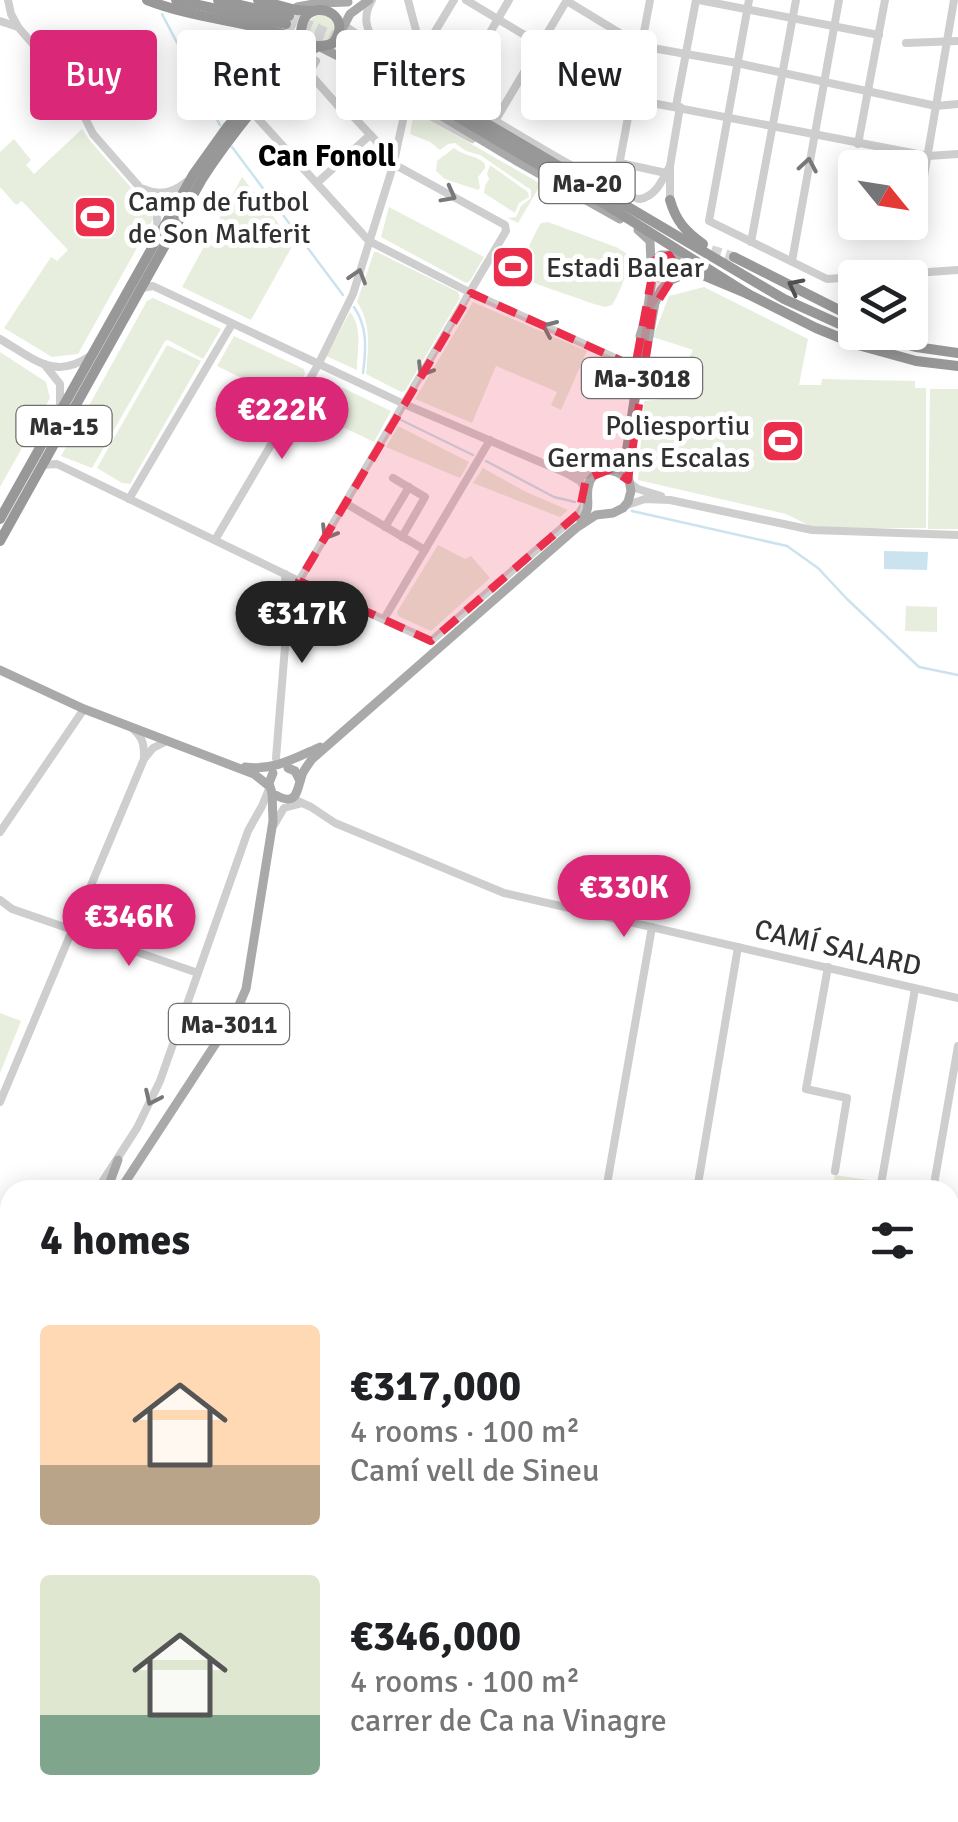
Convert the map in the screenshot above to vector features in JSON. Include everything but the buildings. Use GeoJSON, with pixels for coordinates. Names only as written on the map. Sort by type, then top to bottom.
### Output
{"type":"FeatureCollection","features":[{"type":"Feature","properties":{"kind":"highway"},"geometry":{"type":"LineString","coordinates":[[147,0],[182,12],[269,30]]}},
{"type":"Feature","properties":{"kind":"highway"},"geometry":{"type":"LineString","coordinates":[[176,0],[287,16],[320,9],[334,13],[341,26]]}},
{"type":"Feature","properties":{"kind":"highway"},"geometry":{"type":"LineString","coordinates":[[218,0],[287,16]]}},
{"type":"Feature","properties":{"kind":"highway"},"geometry":{"type":"LineString","coordinates":[[258,0],[287,16]]}},
{"type":"Feature","properties":{"kind":"highway","name":"Ma-15"},"geometry":{"type":"LineString","coordinates":[[307,30],[304,18],[320,9]]}},
{"type":"Feature","properties":{"kind":"highway","name":"Ma-15"},"geometry":{"type":"LineString","coordinates":[[316,42],[333,43],[341,26]]}},
{"type":"Feature","properties":{"kind":"highway","name":"Ma-20"},"geometry":{"type":"LineString","coordinates":[[838,323],[784,299],[350,48],[748,294],[858,346],[901,358],[958,366]]}},
{"type":"Feature","properties":{"kind":"highway","name":"Ma-15"},"geometry":{"type":"LineString","coordinates":[[0,520],[158,234],[193,175],[233,120]]}},
{"type":"Feature","properties":{"kind":"highway","name":"Ma-15"},"geometry":{"type":"LineString","coordinates":[[0,541],[148,271],[212,164],[246,120]]}},
{"type":"Feature","properties":{"kind":"highway"},"geometry":{"type":"LineString","coordinates":[[585,174],[711,251]]}},
{"type":"Feature","properties":{"kind":"highway"},"geometry":{"type":"LineString","coordinates":[[669,197],[678,222],[686,231],[736,270]]}},
{"type":"Feature","properties":{"kind":"highway"},"geometry":{"type":"LineString","coordinates":[[642,232],[708,268]]}},
{"type":"Feature","properties":{"kind":"highway"},"geometry":{"type":"LineString","coordinates":[[734,257],[838,309]]}},
{"type":"Feature","properties":{"kind":"highway"},"geometry":{"type":"LineString","coordinates":[[670,280],[696,273],[748,294]]}},
{"type":"Feature","properties":{"kind":"highway"},"geometry":{"type":"LineString","coordinates":[[605,471],[622,461],[627,450],[642,339]]}},
{"type":"Feature","properties":{"kind":"highway"},"geometry":{"type":"LineString","coordinates":[[928,345],[952,353]]}},
{"type":"Feature","properties":{"kind":"main road"},"geometry":{"type":"LineString","coordinates":[[341,26],[370,0]]}},
{"type":"Feature","properties":{"kind":"main road"},"geometry":{"type":"LineString","coordinates":[[287,16],[351,1]]}},
{"type":"Feature","properties":{"kind":"main road"},"geometry":{"type":"LineString","coordinates":[[320,9],[337,8],[351,1]]}},
{"type":"Feature","properties":{"kind":"main road"},"geometry":{"type":"LineString","coordinates":[[316,45],[642,232]]}},
{"type":"Feature","properties":{"kind":"main road","name":"Ma-3018"},"geometry":{"type":"LineString","coordinates":[[576,528],[588,511],[589,484],[618,460],[622,451],[652,256],[650,242],[642,232]]}},
{"type":"Feature","properties":{"kind":"main road"},"geometry":{"type":"LineString","coordinates":[[642,339],[655,260],[664,254],[678,263],[670,280]]}},
{"type":"Feature","properties":{"kind":"main road","name":"Ma-3018"},"geometry":{"type":"LineString","coordinates":[[254,774],[273,773],[312,759],[576,528],[594,516],[623,508],[630,499],[628,471],[652,314],[661,290],[670,280]]}},
{"type":"Feature","properties":{"kind":"main road"},"geometry":{"type":"LineString","coordinates":[[605,471],[622,472],[630,482]]}},
{"type":"Feature","properties":{"kind":"main road"},"geometry":{"type":"LineString","coordinates":[[588,495],[594,506],[607,512]]}},
{"type":"Feature","properties":{"kind":"main road","name":"Ma-3018"},"geometry":{"type":"LineString","coordinates":[[0,670],[84,709],[254,774],[279,798],[298,793],[312,759]]}},
{"type":"Feature","properties":{"kind":"main road"},"geometry":{"type":"LineString","coordinates":[[231,765],[269,768],[332,742]]}},
{"type":"Feature","properties":{"kind":"main road"},"geometry":{"type":"LineString","coordinates":[[288,768],[298,774],[300,784]]}},
{"type":"Feature","properties":{"kind":"main road"},"geometry":{"type":"LineString","coordinates":[[270,789],[273,773]]}},
{"type":"Feature","properties":{"kind":"main road","name":"Ma-3011"},"geometry":{"type":"LineString","coordinates":[[127,1180],[235,1014],[246,989],[273,826],[270,789]]}},
{"type":"Feature","properties":{"kind":"main road","name":"Ma-3011"},"geometry":{"type":"LineString","coordinates":[[273,826],[280,805],[289,798]]}},
{"type":"Feature","properties":{"kind":"main road"},"geometry":{"type":"LineString","coordinates":[[111,1180],[118,1160]]}},
{"type":"Feature","properties":{"kind":"street"},"geometry":{"type":"LineString","coordinates":[[0,8],[8,0]]}},
{"type":"Feature","properties":{"kind":"street"},"geometry":{"type":"LineString","coordinates":[[8,0],[18,27],[69,86],[93,134],[156,206],[158,234]]}},
{"type":"Feature","properties":{"kind":"street"},"geometry":{"type":"LineString","coordinates":[[367,30],[370,0]]}},
{"type":"Feature","properties":{"kind":"street"},"geometry":{"type":"LineString","coordinates":[[408,0],[416,30]]}},
{"type":"Feature","properties":{"kind":"street"},"geometry":{"type":"LineString","coordinates":[[435,30],[454,0]]}},
{"type":"Feature","properties":{"kind":"street"},"geometry":{"type":"LineString","coordinates":[[466,0],[521,33]]}},
{"type":"Feature","properties":{"kind":"street"},"geometry":{"type":"LineString","coordinates":[[492,30],[510,0]]}},
{"type":"Feature","properties":{"kind":"street"},"geometry":{"type":"LineString","coordinates":[[645,30],[650,0]]}},
{"type":"Feature","properties":{"kind":"street"},"geometry":{"type":"LineString","coordinates":[[654,192],[669,197],[668,170],[697,0],[748,5],[878,35]]}},
{"type":"Feature","properties":{"kind":"street"},"geometry":{"type":"LineString","coordinates":[[751,242],[796,0]]}},
{"type":"Feature","properties":{"kind":"street"},"geometry":{"type":"LineString","coordinates":[[792,262],[839,0]]}},
{"type":"Feature","properties":{"kind":"street"},"geometry":{"type":"LineString","coordinates":[[858,144],[885,0]]}},
{"type":"Feature","properties":{"kind":"street"},"geometry":{"type":"LineString","coordinates":[[954,0],[953,42],[928,156],[958,154]]}},
{"type":"Feature","properties":{"kind":"street"},"geometry":{"type":"LineString","coordinates":[[549,30],[567,1],[615,30]]}},
{"type":"Feature","properties":{"kind":"street"},"geometry":{"type":"LineString","coordinates":[[748,5],[709,221],[827,279],[958,270]]}},
{"type":"Feature","properties":{"kind":"street"},"geometry":{"type":"LineString","coordinates":[[0,21],[18,27]]}},
{"type":"Feature","properties":{"kind":"street"},"geometry":{"type":"LineString","coordinates":[[414,21],[430,30]]}},
{"type":"Feature","properties":{"kind":"street"},"geometry":{"type":"LineString","coordinates":[[341,26],[348,30]]}},
{"type":"Feature","properties":{"kind":"street"},"geometry":{"type":"LineString","coordinates":[[906,44],[953,42]]}},
{"type":"Feature","properties":{"kind":"street"},"geometry":{"type":"LineString","coordinates":[[657,48],[936,106],[958,104]]}},
{"type":"Feature","properties":{"kind":"street"},"geometry":{"type":"LineString","coordinates":[[501,111],[521,77]]}},
{"type":"Feature","properties":{"kind":"street"},"geometry":{"type":"LineString","coordinates":[[299,581],[506,231],[505,225],[399,168],[316,82]]}},
{"type":"Feature","properties":{"kind":"street"},"geometry":{"type":"LineString","coordinates":[[657,103],[893,150]]}},
{"type":"Feature","properties":{"kind":"street"},"geometry":{"type":"LineString","coordinates":[[215,540],[318,365],[353,294],[408,107],[582,198]]}},
{"type":"Feature","properties":{"kind":"street"},"geometry":{"type":"LineString","coordinates":[[260,120],[369,241],[471,293],[629,364],[636,360]]}},
{"type":"Feature","properties":{"kind":"street"},"geometry":{"type":"LineString","coordinates":[[496,120],[632,199],[654,192],[668,170]]}},
{"type":"Feature","properties":{"kind":"street"},"geometry":{"type":"LineString","coordinates":[[617,176],[628,120]]}},
{"type":"Feature","properties":{"kind":"street"},"geometry":{"type":"LineString","coordinates":[[318,182],[370,135]]}},
{"type":"Feature","properties":{"kind":"street"},"geometry":{"type":"LineString","coordinates":[[620,163],[668,170]]}},
{"type":"Feature","properties":{"kind":"street"},"geometry":{"type":"LineString","coordinates":[[140,186],[164,194],[182,186],[193,175]]}},
{"type":"Feature","properties":{"kind":"street"},"geometry":{"type":"LineString","coordinates":[[42,465],[56,464],[431,641],[586,504],[588,495],[580,482],[566,473],[401,408],[153,286],[148,271]]}},
{"type":"Feature","properties":{"kind":"street"},"geometry":{"type":"LineString","coordinates":[[138,291],[153,286]]}},
{"type":"Feature","properties":{"kind":"street"},"geometry":{"type":"LineString","coordinates":[[129,499],[232,324]]}},
{"type":"Feature","properties":{"kind":"street"},"geometry":{"type":"LineString","coordinates":[[0,339],[44,364],[60,368],[68,368],[92,355]]}},
{"type":"Feature","properties":{"kind":"street"},"geometry":{"type":"LineString","coordinates":[[44,364],[60,384],[60,411]]}},
{"type":"Feature","properties":{"kind":"street"},"geometry":{"type":"LineString","coordinates":[[384,619],[490,440]]}},
{"type":"Feature","properties":{"kind":"street"},"geometry":{"type":"LineString","coordinates":[[50,451],[56,464]]}},
{"type":"Feature","properties":{"kind":"street"},"geometry":{"type":"LineString","coordinates":[[566,473],[582,476],[605,471]]}},
{"type":"Feature","properties":{"kind":"street"},"geometry":{"type":"LineString","coordinates":[[394,478],[426,497],[402,537]]}},
{"type":"Feature","properties":{"kind":"street"},"geometry":{"type":"LineString","coordinates":[[630,482],[636,488],[670,500],[812,530],[958,535]]}},
{"type":"Feature","properties":{"kind":"street"},"geometry":{"type":"LineString","coordinates":[[385,527],[409,487]]}},
{"type":"Feature","properties":{"kind":"street"},"geometry":{"type":"LineString","coordinates":[[623,508],[645,499],[670,500]]}},
{"type":"Feature","properties":{"kind":"street"},"geometry":{"type":"LineString","coordinates":[[345,503],[425,550]]}},
{"type":"Feature","properties":{"kind":"street"},"geometry":{"type":"LineString","coordinates":[[276,758],[287,622],[285,574]]}},
{"type":"Feature","properties":{"kind":"street"},"geometry":{"type":"LineString","coordinates":[[0,832],[84,709]]}},
{"type":"Feature","properties":{"kind":"street"},"geometry":{"type":"LineString","coordinates":[[130,727],[141,736],[144,759]]}},
{"type":"Feature","properties":{"kind":"street"},"geometry":{"type":"LineString","coordinates":[[0,1102],[144,759],[153,748],[168,741]]}},
{"type":"Feature","properties":{"kind":"street"},"geometry":{"type":"LineString","coordinates":[[300,784],[303,796],[314,809]]}},
{"type":"Feature","properties":{"kind":"street"},"geometry":{"type":"LineString","coordinates":[[103,1180],[138,1128],[160,1081],[248,831],[270,789]]}},
{"type":"Feature","properties":{"kind":"street","name":"CAMÍ SALARD"},"geometry":{"type":"LineString","coordinates":[[289,798],[335,823],[504,893],[958,998]]}},
{"type":"Feature","properties":{"kind":"street"},"geometry":{"type":"LineString","coordinates":[[273,826],[288,805],[314,809]]}},
{"type":"Feature","properties":{"kind":"street"},"geometry":{"type":"LineString","coordinates":[[0,900],[12,908],[198,973]]}},
{"type":"Feature","properties":{"kind":"street"},"geometry":{"type":"LineString","coordinates":[[608,1180],[652,927]]}},
{"type":"Feature","properties":{"kind":"street"},"geometry":{"type":"LineString","coordinates":[[699,1180],[738,946]]}},
{"type":"Feature","properties":{"kind":"street"},"geometry":{"type":"LineString","coordinates":[[828,967],[806,1089],[848,1098],[835,1170]]}},
{"type":"Feature","properties":{"kind":"street"},"geometry":{"type":"LineString","coordinates":[[882,1180],[915,989]]}},
{"type":"Feature","properties":{"kind":"street"},"geometry":{"type":"LineString","coordinates":[[935,1180],[958,1046]]}},
{"type":"Feature","properties":{"kind":"highlighted area"},"geometry":{"type":"Polygon","coordinates":[[[669,255],[678,269],[653,309],[628,480],[611,469],[586,479],[579,513],[431,641],[299,581],[471,293],[635,367],[655,260],[669,255]]]}},
{"type":"Feature","properties":{"kind":"green space"},"geometry":{"type":"Polygon","coordinates":[[[316,16],[326,16],[333,23],[333,33],[326,40],[316,40],[316,30],[308,30],[316,16]]]}},
{"type":"Feature","properties":{"kind":"green space"},"geometry":{"type":"Polygon","coordinates":[[[412,120],[430,120],[541,184],[518,223],[508,218],[516,217],[531,198],[531,190],[455,143],[440,150],[410,134],[412,120]]]}},
{"type":"Feature","properties":{"kind":"green space","name":"Camp de futbol de Son Malferit"},"geometry":{"type":"Polygon","coordinates":[[[82,129],[150,209],[153,219],[78,354],[52,357],[4,328],[51,257],[57,261],[68,250],[22,201],[16,205],[0,187],[0,152],[14,139],[31,160],[26,165],[34,174],[82,129]]]}},
{"type":"Feature","properties":{"kind":"green space"},"geometry":{"type":"Polygon","coordinates":[[[454,148],[485,164],[478,177],[478,190],[445,179],[436,171],[437,161],[454,148]]]}},
{"type":"Feature","properties":{"kind":"green space"},"geometry":{"type":"Polygon","coordinates":[[[490,165],[528,192],[529,197],[519,203],[515,213],[484,193],[490,165]]]}},
{"type":"Feature","properties":{"kind":"green space"},"geometry":{"type":"Polygon","coordinates":[[[242,177],[294,243],[251,320],[182,287],[242,177]]]}},
{"type":"Feature","properties":{"kind":"green space"},"geometry":{"type":"Polygon","coordinates":[[[389,207],[484,257],[470,281],[466,283],[381,237],[389,207]]]}},
{"type":"Feature","properties":{"kind":"green space","name":"Estadi Balear"},"geometry":{"type":"Polygon","coordinates":[[[548,222],[626,253],[624,280],[612,305],[594,304],[525,280],[530,243],[541,223],[548,222]]]}},
{"type":"Feature","properties":{"kind":"green space"},"geometry":{"type":"Polygon","coordinates":[[[374,252],[458,292],[460,298],[401,392],[366,374],[367,328],[357,302],[374,252]]]}},
{"type":"Feature","properties":{"kind":"green space","name":"Poliesportiu Germans Escalas"},"geometry":{"type":"Polygon","coordinates":[[[704,287],[808,339],[799,385],[821,385],[822,379],[915,381],[915,388],[926,388],[926,528],[814,528],[786,514],[638,480],[644,401],[679,397],[683,369],[693,350],[653,337],[669,296],[704,287]]]}},
{"type":"Feature","properties":{"kind":"green space"},"geometry":{"type":"Polygon","coordinates":[[[153,298],[221,329],[203,359],[165,341],[92,468],[61,456],[147,301],[153,298]]]}},
{"type":"Feature","properties":{"kind":"green space"},"geometry":{"type":"Polygon","coordinates":[[[473,302],[587,351],[561,410],[551,405],[557,392],[496,366],[472,423],[415,399],[473,302]]]}},
{"type":"Feature","properties":{"kind":"green space"},"geometry":{"type":"Polygon","coordinates":[[[350,312],[358,332],[357,370],[326,356],[350,312]]]}},
{"type":"Feature","properties":{"kind":"green space"},"geometry":{"type":"Polygon","coordinates":[[[234,336],[304,369],[305,374],[289,401],[217,366],[234,336]]]}},
{"type":"Feature","properties":{"kind":"green space"},"geometry":{"type":"Polygon","coordinates":[[[167,345],[201,361],[130,484],[122,483],[97,468],[167,345]]]}},
{"type":"Feature","properties":{"kind":"green space"},"geometry":{"type":"Polygon","coordinates":[[[0,352],[46,382],[50,398],[0,487],[0,352]]]}},
{"type":"Feature","properties":{"kind":"green space"},"geometry":{"type":"Polygon","coordinates":[[[320,377],[391,411],[374,442],[301,407],[320,377]]]}},
{"type":"Feature","properties":{"kind":"green space"},"geometry":{"type":"Polygon","coordinates":[[[930,389],[958,389],[958,529],[928,529],[930,389]]]}},
{"type":"Feature","properties":{"kind":"green space"},"geometry":{"type":"Polygon","coordinates":[[[398,426],[469,462],[460,478],[386,447],[398,426]]]}},
{"type":"Feature","properties":{"kind":"green space"},"geometry":{"type":"Polygon","coordinates":[[[483,468],[568,510],[560,517],[473,483],[483,468]]]}},
{"type":"Feature","properties":{"kind":"green space"},"geometry":{"type":"Polygon","coordinates":[[[438,545],[465,559],[471,556],[490,578],[431,631],[398,616],[397,612],[438,545]]]}},
{"type":"Feature","properties":{"kind":"green space"},"geometry":{"type":"Polygon","coordinates":[[[906,606],[937,607],[937,632],[905,631],[906,606]]]}},
{"type":"Feature","properties":{"kind":"green space"},"geometry":{"type":"Polygon","coordinates":[[[0,1013],[21,1021],[0,1073],[0,1013]]]}},
{"type":"Feature","properties":{"kind":"green space"},"geometry":{"type":"Polygon","coordinates":[[[835,1175],[869,1180],[834,1180],[835,1175]]]}},
{"type":"Feature","properties":{"kind":"water"},"geometry":{"type":"Polygon","coordinates":[[[884,551],[928,552],[927,570],[884,569],[884,551]]]}},
{"type":"Feature","properties":{"kind":"waterway"},"geometry":{"type":"LineString","coordinates":[[162,14],[220,125]]}},
{"type":"Feature","properties":{"kind":"waterway"},"geometry":{"type":"LineString","coordinates":[[232,147],[343,295]]}},
{"type":"Feature","properties":{"kind":"waterway"},"geometry":{"type":"LineString","coordinates":[[354,307],[364,331],[363,373]]}},
{"type":"Feature","properties":{"kind":"waterway"},"geometry":{"type":"LineString","coordinates":[[401,420],[473,455]]}},
{"type":"Feature","properties":{"kind":"waterway"},"geometry":{"type":"LineString","coordinates":[[486,461],[554,497],[575,502]]}},
{"type":"Feature","properties":{"kind":"waterway"},"geometry":{"type":"LineString","coordinates":[[632,511],[787,546],[818,568],[919,667],[958,675]]}},
{"type":"Feature","properties":{"kind":"tunnel"},"geometry":{"type":"LineString","coordinates":[[289,16],[336,37]]}},
{"type":"Feature","properties":{"kind":"tunnel"},"geometry":{"type":"LineString","coordinates":[[286,24],[336,47]]}},
{"type":"Feature","properties":{"kind":"tunnel"},"geometry":{"type":"LineString","coordinates":[[697,246],[734,257]]}},
{"type":"Feature","properties":{"kind":"tunnel"},"geometry":{"type":"LineString","coordinates":[[655,281],[661,264],[676,251]]}},
{"type":"Feature","properties":{"kind":"place","name":"Camp de futbol de Son Malferit"},"geometry":{"type":"Point","coordinates":[95,217]}},
{"type":"Feature","properties":{"kind":"place","name":"Estadi Balear"},"geometry":{"type":"Point","coordinates":[513,267]}},
{"type":"Feature","properties":{"kind":"place","name":"Poliesportiu Germans Escalas"},"geometry":{"type":"Point","coordinates":[783,441]}},
{"type":"Feature","properties":{"kind":"district","name":"Can Fonoll"},"geometry":{"type":"Point","coordinates":[327,156]}}]}
